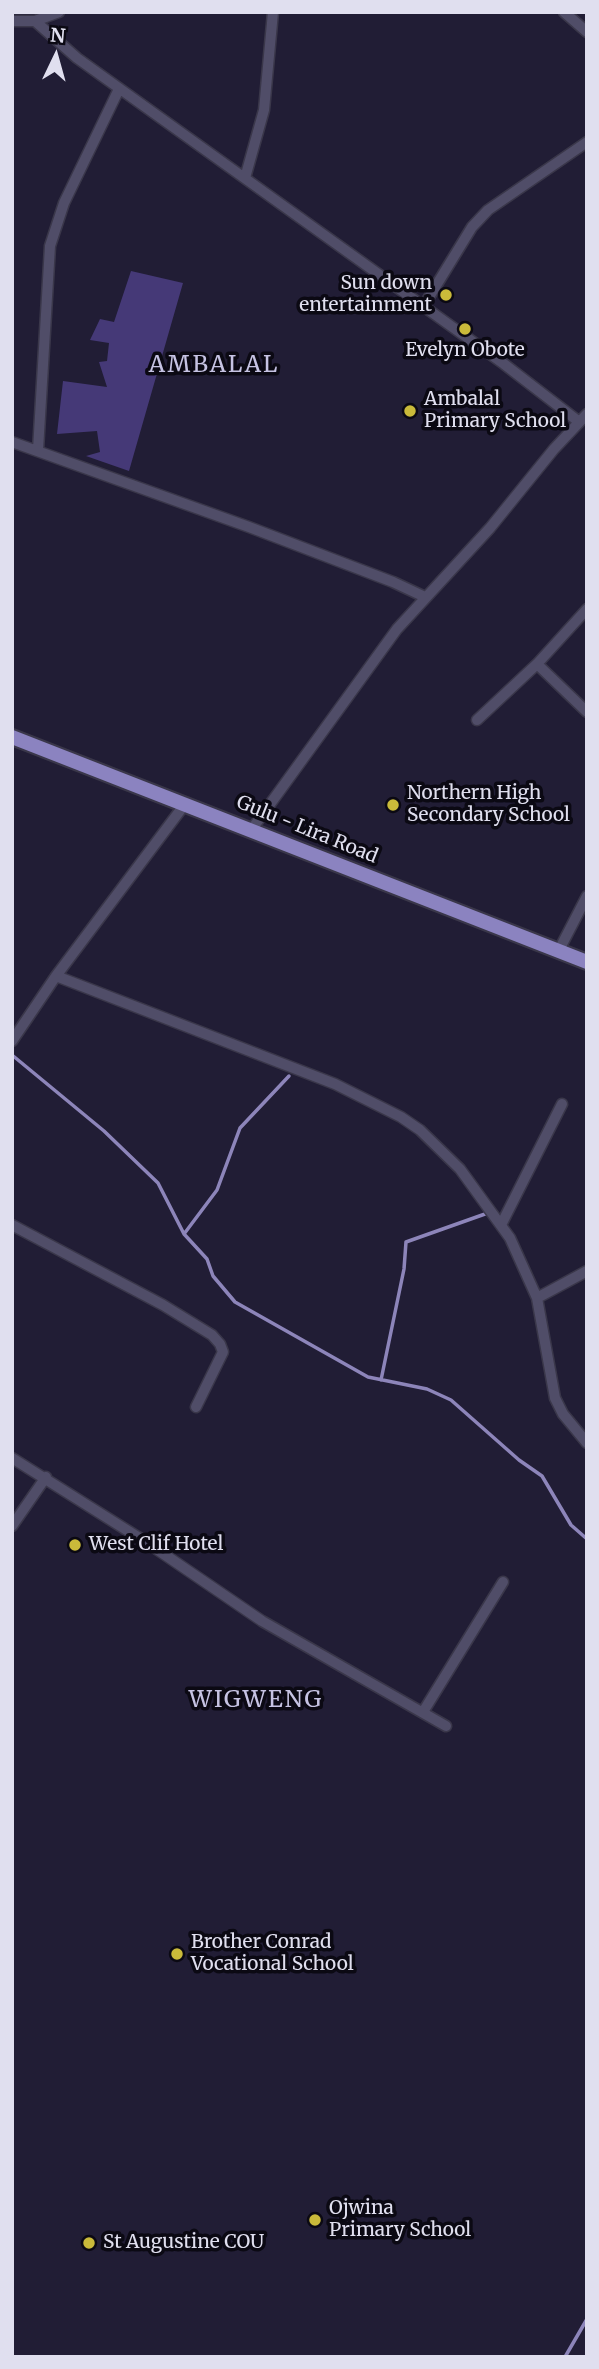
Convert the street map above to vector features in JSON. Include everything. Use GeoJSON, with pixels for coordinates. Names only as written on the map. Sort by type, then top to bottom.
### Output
{"type":"FeatureCollection","features":[{"type":"Feature","properties":{"kind":"main road","name":"Gulu - Lira Road"},"geometry":{"type":"LineString","coordinates":[[12,737],[253,829],[587,962]]}},
{"type":"Feature","properties":{"kind":"street"},"geometry":{"type":"LineString","coordinates":[[12,21],[35,21],[60,12]]}},
{"type":"Feature","properties":{"kind":"street"},"geometry":{"type":"LineString","coordinates":[[245,177],[264,110],[273,12]]}},
{"type":"Feature","properties":{"kind":"street"},"geometry":{"type":"LineString","coordinates":[[564,12],[587,32]]}},
{"type":"Feature","properties":{"kind":"street"},"geometry":{"type":"LineString","coordinates":[[35,21],[119,89],[505,364],[578,421]]}},
{"type":"Feature","properties":{"kind":"street"},"geometry":{"type":"LineString","coordinates":[[38,450],[50,246],[64,203],[119,89]]}},
{"type":"Feature","properties":{"kind":"street"},"geometry":{"type":"LineString","coordinates":[[423,307],[479,218],[587,142]]}},
{"type":"Feature","properties":{"kind":"street"},"geometry":{"type":"LineString","coordinates":[[253,829],[366,669],[425,597],[490,528],[578,421],[587,414]]}},
{"type":"Feature","properties":{"kind":"street"},"geometry":{"type":"LineString","coordinates":[[12,442],[261,531],[425,597]]}},
{"type":"Feature","properties":{"kind":"street"},"geometry":{"type":"LineString","coordinates":[[477,720],[537,664],[587,608]]}},
{"type":"Feature","properties":{"kind":"street"},"geometry":{"type":"LineString","coordinates":[[537,664],[587,712]]}},
{"type":"Feature","properties":{"kind":"street"},"geometry":{"type":"LineString","coordinates":[[12,1041],[56,976],[186,804]]}},
{"type":"Feature","properties":{"kind":"street"},"geometry":{"type":"LineString","coordinates":[[558,952],[587,896]]}},
{"type":"Feature","properties":{"kind":"street"},"geometry":{"type":"LineString","coordinates":[[56,976],[285,1063],[401,1117],[446,1154],[502,1223],[537,1298],[555,1398],[562,1415],[585,1440]]}},
{"type":"Feature","properties":{"kind":"street"},"geometry":{"type":"LineString","coordinates":[[502,1223],[562,1104]]}},
{"type":"Feature","properties":{"kind":"street"},"geometry":{"type":"LineString","coordinates":[[12,1225],[163,1305],[212,1335],[223,1352],[196,1407]]}},
{"type":"Feature","properties":{"kind":"street"},"geometry":{"type":"LineString","coordinates":[[537,1298],[587,1271]]}},
{"type":"Feature","properties":{"kind":"street"},"geometry":{"type":"LineString","coordinates":[[12,1458],[46,1477],[262,1620],[446,1726]]}},
{"type":"Feature","properties":{"kind":"street"},"geometry":{"type":"LineString","coordinates":[[12,1526],[46,1477]]}},
{"type":"Feature","properties":{"kind":"street"},"geometry":{"type":"LineString","coordinates":[[423,1712],[503,1582]]}},
{"type":"Feature","properties":{"kind":"shaded area"},"geometry":{"type":"Polygon","coordinates":[[[131,271],[183,283],[129,471],[86,456],[100,452],[97,431],[57,434],[63,381],[107,387],[99,362],[107,361],[109,343],[90,340],[100,319],[114,322],[131,271]]]}},
{"type":"Feature","properties":{"kind":"waterway"},"geometry":{"type":"LineString","coordinates":[[12,1055],[104,1131],[158,1183],[184,1234],[207,1259],[213,1276],[235,1302],[368,1377],[427,1389],[451,1400],[519,1460],[542,1476],[571,1525],[587,1539]]}},
{"type":"Feature","properties":{"kind":"waterway"},"geometry":{"type":"LineString","coordinates":[[184,1234],[217,1190],[240,1128],[289,1076]]}},
{"type":"Feature","properties":{"kind":"waterway"},"geometry":{"type":"LineString","coordinates":[[381,1380],[404,1269],[406,1242],[485,1214]]}},
{"type":"Feature","properties":{"kind":"waterway"},"geometry":{"type":"LineString","coordinates":[[565,2357],[587,2319]]}},
{"type":"Feature","properties":{"kind":"place","name":"Sun down entertainment"},"geometry":{"type":"Point","coordinates":[446,295]}},
{"type":"Feature","properties":{"kind":"place","name":"Evelyn Obote"},"geometry":{"type":"Point","coordinates":[465,329]}},
{"type":"Feature","properties":{"kind":"place","name":"Ambalal Primary School"},"geometry":{"type":"Point","coordinates":[410,411]}},
{"type":"Feature","properties":{"kind":"place","name":"Northern High Secondary School"},"geometry":{"type":"Point","coordinates":[393,805]}},
{"type":"Feature","properties":{"kind":"place","name":"West Clif Hotel"},"geometry":{"type":"Point","coordinates":[75,1545]}},
{"type":"Feature","properties":{"kind":"place","name":"Brother Conrad Vocational School"},"geometry":{"type":"Point","coordinates":[177,1954]}},
{"type":"Feature","properties":{"kind":"place","name":"Ojwina Primary School"},"geometry":{"type":"Point","coordinates":[315,2220]}},
{"type":"Feature","properties":{"kind":"place","name":"St Augustine COU"},"geometry":{"type":"Point","coordinates":[89,2243]}},
{"type":"Feature","properties":{"kind":"district","name":"AMBALAL"},"geometry":{"type":"Point","coordinates":[214,365]}},
{"type":"Feature","properties":{"kind":"district","name":"WIGWENG"},"geometry":{"type":"Point","coordinates":[256,1700]}}]}
